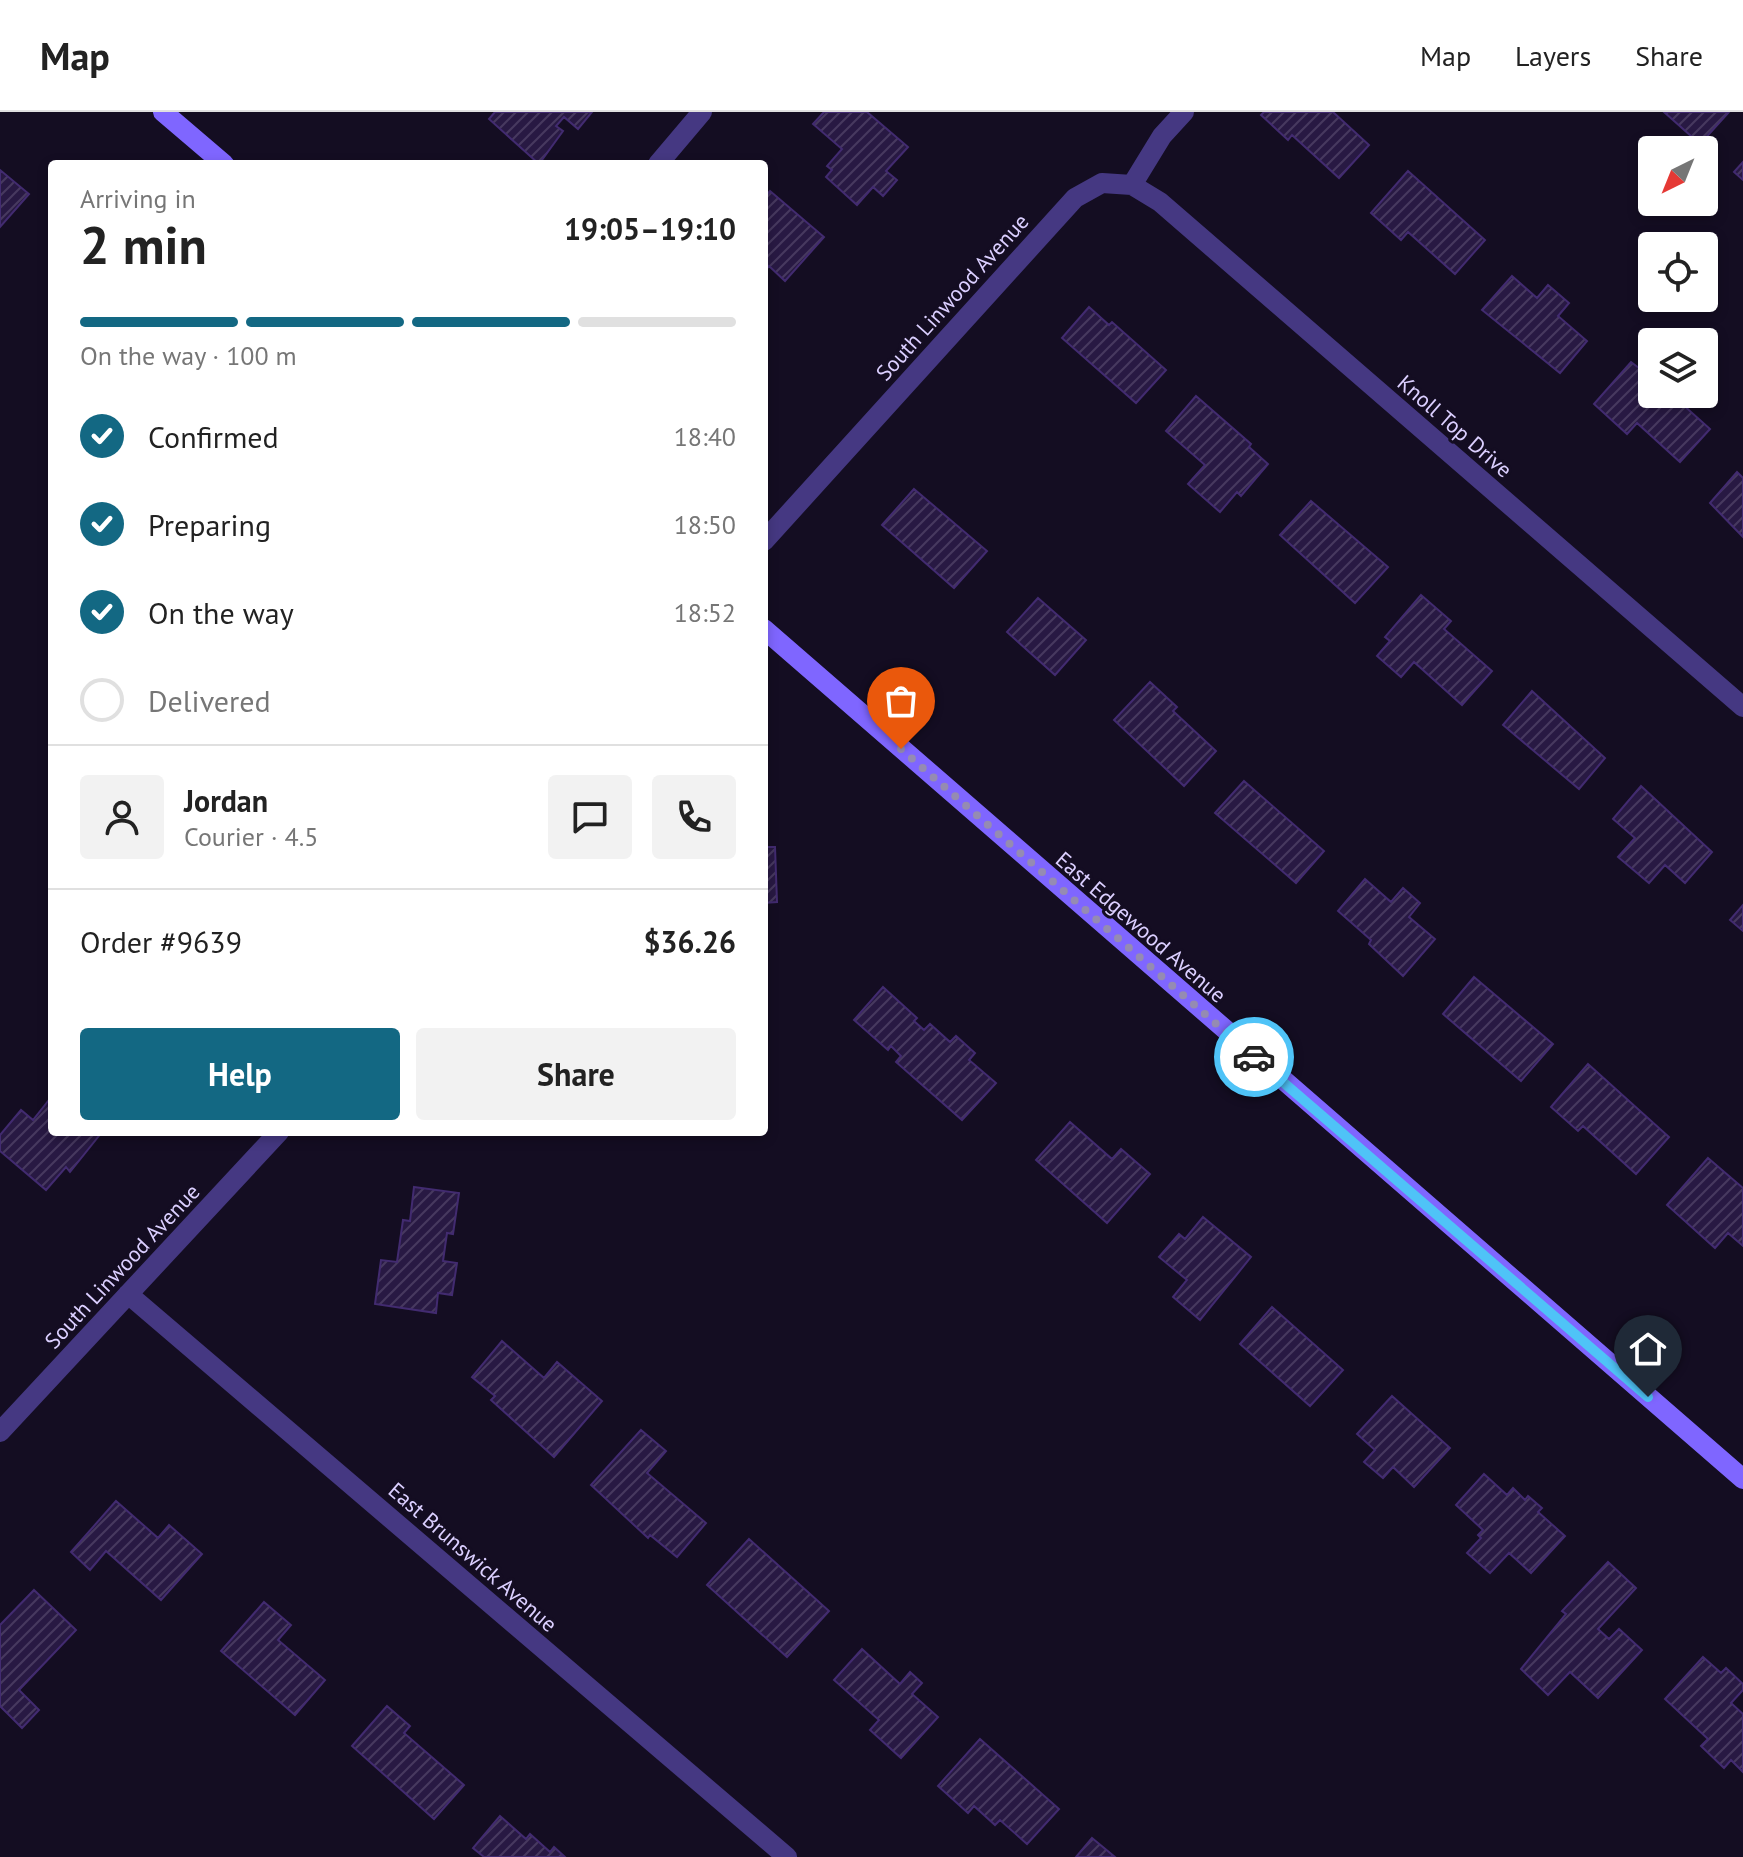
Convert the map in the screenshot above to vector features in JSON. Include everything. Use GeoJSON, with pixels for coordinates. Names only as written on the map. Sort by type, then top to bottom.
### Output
{"type":"FeatureCollection","features":[{"type":"Feature","properties":{"kind":"main road"},"geometry":{"type":"LineString","coordinates":[[163,112],[219,160]]}},
{"type":"Feature","properties":{"kind":"main road","name":"East Edgewood Avenue"},"geometry":{"type":"LineString","coordinates":[[768,632],[1743,1479]]}},
{"type":"Feature","properties":{"kind":"street"},"geometry":{"type":"LineString","coordinates":[[661,160],[702,112]]}},
{"type":"Feature","properties":{"kind":"street"},"geometry":{"type":"LineString","coordinates":[[1132,185],[1162,136],[1184,112]]}},
{"type":"Feature","properties":{"kind":"street","name":"South Linwood Avenue"},"geometry":{"type":"LineString","coordinates":[[768,537],[1075,198],[1102,183],[1132,185]]}},
{"type":"Feature","properties":{"kind":"street","name":"Knoll Top Drive"},"geometry":{"type":"LineString","coordinates":[[1132,185],[1160,202],[1743,707]]}},
{"type":"Feature","properties":{"kind":"street","name":"South Linwood Avenue"},"geometry":{"type":"LineString","coordinates":[[0,1432],[275,1136]]}},
{"type":"Feature","properties":{"kind":"street","name":"East Brunswick Avenue"},"geometry":{"type":"LineString","coordinates":[[128,1294],[787,1857]]}},
{"type":"Feature","properties":{"kind":"building"},"geometry":{"type":"Polygon","coordinates":[[[495,112],[592,112],[578,129],[564,117],[556,126],[563,131],[542,160],[535,160],[489,119],[495,112]]]}},
{"type":"Feature","properties":{"kind":"building"},"geometry":{"type":"Polygon","coordinates":[[[824,112],[867,112],[908,147],[886,171],[897,180],[883,196],[873,187],[857,205],[826,177],[832,170],[827,166],[842,149],[813,124],[824,112]]]}},
{"type":"Feature","properties":{"kind":"building"},"geometry":{"type":"Polygon","coordinates":[[[1264,112],[1333,112],[1369,145],[1339,178],[1292,135],[1288,140],[1261,115],[1264,112]]]}},
{"type":"Feature","properties":{"kind":"building"},"geometry":{"type":"Polygon","coordinates":[[[1664,112],[1729,112],[1707,136],[1691,136],[1664,112]]]}},
{"type":"Feature","properties":{"kind":"building"},"geometry":{"type":"Polygon","coordinates":[[[1743,162],[1743,180],[1734,172],[1743,162]]]}},
{"type":"Feature","properties":{"kind":"building"},"geometry":{"type":"Polygon","coordinates":[[[0,170],[29,194],[0,227],[0,170]]]}},
{"type":"Feature","properties":{"kind":"building"},"geometry":{"type":"Polygon","coordinates":[[[1408,171],[1485,240],[1455,274],[1408,232],[1401,240],[1371,213],[1408,171]]]}},
{"type":"Feature","properties":{"kind":"building"},"geometry":{"type":"Polygon","coordinates":[[[770,191],[824,237],[785,281],[768,267],[770,191]]]}},
{"type":"Feature","properties":{"kind":"building"},"geometry":{"type":"Polygon","coordinates":[[[1512,276],[1537,298],[1548,285],[1569,303],[1558,316],[1587,341],[1560,373],[1482,310],[1512,276]]]}},
{"type":"Feature","properties":{"kind":"building"},"geometry":{"type":"Polygon","coordinates":[[[1089,307],[1109,325],[1112,322],[1166,370],[1136,403],[1062,338],[1089,307]]]}},
{"type":"Feature","properties":{"kind":"building"},"geometry":{"type":"Polygon","coordinates":[[[1631,362],[1638,367],[1638,408],[1687,408],[1710,429],[1680,462],[1637,423],[1627,434],[1594,404],[1631,362]]]}},
{"type":"Feature","properties":{"kind":"building"},"geometry":{"type":"Polygon","coordinates":[[[1196,396],[1251,444],[1249,447],[1268,464],[1241,496],[1237,492],[1220,512],[1188,484],[1205,465],[1166,431],[1196,396]]]}},
{"type":"Feature","properties":{"kind":"building"},"geometry":{"type":"Polygon","coordinates":[[[1737,472],[1743,478],[1743,537],[1710,503],[1737,472]]]}},
{"type":"Feature","properties":{"kind":"building"},"geometry":{"type":"Polygon","coordinates":[[[914,489],[987,551],[954,588],[882,525],[914,489]]]}},
{"type":"Feature","properties":{"kind":"building"},"geometry":{"type":"Polygon","coordinates":[[[1311,501],[1388,567],[1355,603],[1280,535],[1311,501]]]}},
{"type":"Feature","properties":{"kind":"building"},"geometry":{"type":"Polygon","coordinates":[[[1421,595],[1451,621],[1444,629],[1492,671],[1462,705],[1414,662],[1401,677],[1377,656],[1390,641],[1385,637],[1421,595]]]}},
{"type":"Feature","properties":{"kind":"building"},"geometry":{"type":"Polygon","coordinates":[[[1038,598],[1086,640],[1055,675],[1007,632],[1038,598]]]}},
{"type":"Feature","properties":{"kind":"building"},"geometry":{"type":"Polygon","coordinates":[[[1150,682],[1177,707],[1173,711],[1216,751],[1184,786],[1114,720],[1150,682]]]}},
{"type":"Feature","properties":{"kind":"building"},"geometry":{"type":"Polygon","coordinates":[[[1532,691],[1605,758],[1579,789],[1503,725],[1532,691]]]}},
{"type":"Feature","properties":{"kind":"building"},"geometry":{"type":"Polygon","coordinates":[[[1244,781],[1324,851],[1296,883],[1215,813],[1244,781]]]}},
{"type":"Feature","properties":{"kind":"building"},"geometry":{"type":"Polygon","coordinates":[[[1641,786],[1712,852],[1685,883],[1665,865],[1649,883],[1618,857],[1635,838],[1613,819],[1641,786]]]}},
{"type":"Feature","properties":{"kind":"building"},"geometry":{"type":"Polygon","coordinates":[[[768,847],[775,847],[777,902],[768,903],[768,847]]]}},
{"type":"Feature","properties":{"kind":"building"},"geometry":{"type":"Polygon","coordinates":[[[1365,879],[1391,902],[1403,888],[1420,903],[1409,917],[1435,939],[1403,976],[1369,944],[1371,940],[1338,911],[1365,879]]]}},
{"type":"Feature","properties":{"kind":"building"},"geometry":{"type":"Polygon","coordinates":[[[1743,905],[1743,931],[1730,920],[1743,905]]]}},
{"type":"Feature","properties":{"kind":"building"},"geometry":{"type":"Polygon","coordinates":[[[1474,977],[1553,1044],[1521,1081],[1443,1014],[1474,977]]]}},
{"type":"Feature","properties":{"kind":"building"},"geometry":{"type":"Polygon","coordinates":[[[883,987],[917,1018],[914,1021],[924,1030],[930,1024],[950,1042],[956,1036],[975,1053],[969,1060],[996,1083],[962,1120],[896,1062],[901,1056],[891,1046],[888,1050],[854,1020],[883,987]]]}},
{"type":"Feature","properties":{"kind":"building"},"geometry":{"type":"Polygon","coordinates":[[[1588,1064],[1669,1137],[1636,1174],[1583,1126],[1578,1131],[1551,1107],[1588,1064]]]}},
{"type":"Feature","properties":{"kind":"building"},"geometry":{"type":"Polygon","coordinates":[[[48,1101],[48,1136],[99,1136],[70,1172],[66,1167],[46,1190],[0,1151],[0,1135],[21,1110],[33,1120],[48,1101]]]}},
{"type":"Feature","properties":{"kind":"building"},"geometry":{"type":"Polygon","coordinates":[[[1070,1122],[1112,1159],[1121,1149],[1150,1174],[1107,1223],[1036,1160],[1070,1122]]]}},
{"type":"Feature","properties":{"kind":"building"},"geometry":{"type":"Polygon","coordinates":[[[1708,1158],[1743,1188],[1743,1246],[1728,1233],[1715,1248],[1667,1205],[1708,1158]]]}},
{"type":"Feature","properties":{"kind":"building"},"geometry":{"type":"Polygon","coordinates":[[[414,1187],[459,1193],[453,1234],[447,1233],[443,1261],[457,1263],[452,1295],[438,1293],[436,1313],[375,1304],[381,1260],[397,1262],[403,1220],[410,1221],[414,1187]]]}},
{"type":"Feature","properties":{"kind":"building"},"geometry":{"type":"Polygon","coordinates":[[[1203,1217],[1251,1257],[1200,1320],[1173,1297],[1187,1280],[1159,1257],[1179,1234],[1185,1239],[1203,1217]]]}},
{"type":"Feature","properties":{"kind":"building"},"geometry":{"type":"Polygon","coordinates":[[[1272,1307],[1343,1370],[1310,1406],[1240,1344],[1272,1307]]]}},
{"type":"Feature","properties":{"kind":"building"},"geometry":{"type":"Polygon","coordinates":[[[502,1341],[544,1378],[557,1362],[602,1401],[554,1457],[491,1400],[495,1396],[472,1377],[502,1341]]]}},
{"type":"Feature","properties":{"kind":"building"},"geometry":{"type":"Polygon","coordinates":[[[1392,1396],[1450,1448],[1414,1487],[1393,1467],[1383,1478],[1364,1462],[1375,1450],[1357,1434],[1392,1396]]]}},
{"type":"Feature","properties":{"kind":"building"},"geometry":{"type":"Polygon","coordinates":[[[641,1430],[666,1451],[647,1473],[706,1523],[677,1557],[650,1535],[648,1538],[591,1485],[641,1430]]]}},
{"type":"Feature","properties":{"kind":"building"},"geometry":{"type":"Polygon","coordinates":[[[1484,1474],[1507,1495],[1513,1488],[1525,1500],[1528,1496],[1542,1508],[1538,1512],[1565,1536],[1531,1573],[1509,1553],[1490,1573],[1467,1553],[1481,1538],[1478,1535],[1483,1530],[1456,1505],[1484,1474]]]}},
{"type":"Feature","properties":{"kind":"building"},"geometry":{"type":"Polygon","coordinates":[[[116,1501],[158,1538],[169,1525],[202,1554],[161,1600],[106,1551],[90,1570],[71,1552],[116,1501]]]}},
{"type":"Feature","properties":{"kind":"building"},"geometry":{"type":"Polygon","coordinates":[[[749,1539],[829,1611],[787,1657],[707,1585],[749,1539]]]}},
{"type":"Feature","properties":{"kind":"building"},"geometry":{"type":"Polygon","coordinates":[[[1608,1562],[1636,1588],[1598,1629],[1609,1639],[1619,1629],[1642,1650],[1598,1698],[1570,1672],[1548,1695],[1521,1669],[1566,1614],[1562,1611],[1608,1562]]]}},
{"type":"Feature","properties":{"kind":"building"},"geometry":{"type":"Polygon","coordinates":[[[34,1590],[76,1630],[19,1690],[39,1710],[22,1728],[0,1706],[0,1625],[34,1590]]]}},
{"type":"Feature","properties":{"kind":"building"},"geometry":{"type":"Polygon","coordinates":[[[264,1602],[291,1625],[278,1640],[325,1680],[295,1715],[221,1651],[264,1602]]]}},
{"type":"Feature","properties":{"kind":"building"},"geometry":{"type":"Polygon","coordinates":[[[862,1649],[900,1684],[910,1672],[922,1683],[912,1694],[938,1717],[901,1758],[870,1730],[879,1720],[834,1680],[862,1649]]]}},
{"type":"Feature","properties":{"kind":"building"},"geometry":{"type":"Polygon","coordinates":[[[1703,1657],[1721,1673],[1726,1668],[1743,1684],[1743,1690],[1731,1703],[1743,1714],[1743,1772],[1731,1760],[1724,1768],[1701,1746],[1708,1739],[1665,1699],[1703,1657]]]}},
{"type":"Feature","properties":{"kind":"building"},"geometry":{"type":"Polygon","coordinates":[[[387,1706],[410,1726],[404,1733],[464,1785],[434,1819],[352,1746],[387,1706]]]}},
{"type":"Feature","properties":{"kind":"building"},"geometry":{"type":"Polygon","coordinates":[[[980,1739],[1059,1809],[1027,1844],[1000,1820],[995,1825],[974,1806],[968,1813],[938,1786],[980,1739]]]}},
{"type":"Feature","properties":{"kind":"building"},"geometry":{"type":"Polygon","coordinates":[[[500,1816],[526,1839],[530,1834],[550,1852],[554,1847],[565,1857],[484,1857],[473,1848],[500,1816]]]}},
{"type":"Feature","properties":{"kind":"building"},"geometry":{"type":"Polygon","coordinates":[[[1092,1838],[1115,1857],[1076,1857],[1092,1838]]]}},
{"type":"Feature","properties":{"kind":"way so far"},"geometry":{"type":"LineString","coordinates":[[901,749],[1254,1057]]}},
{"type":"Feature","properties":{"kind":"route"},"geometry":{"type":"LineString","coordinates":[[1254,1057],[1648,1397]]}}]}
